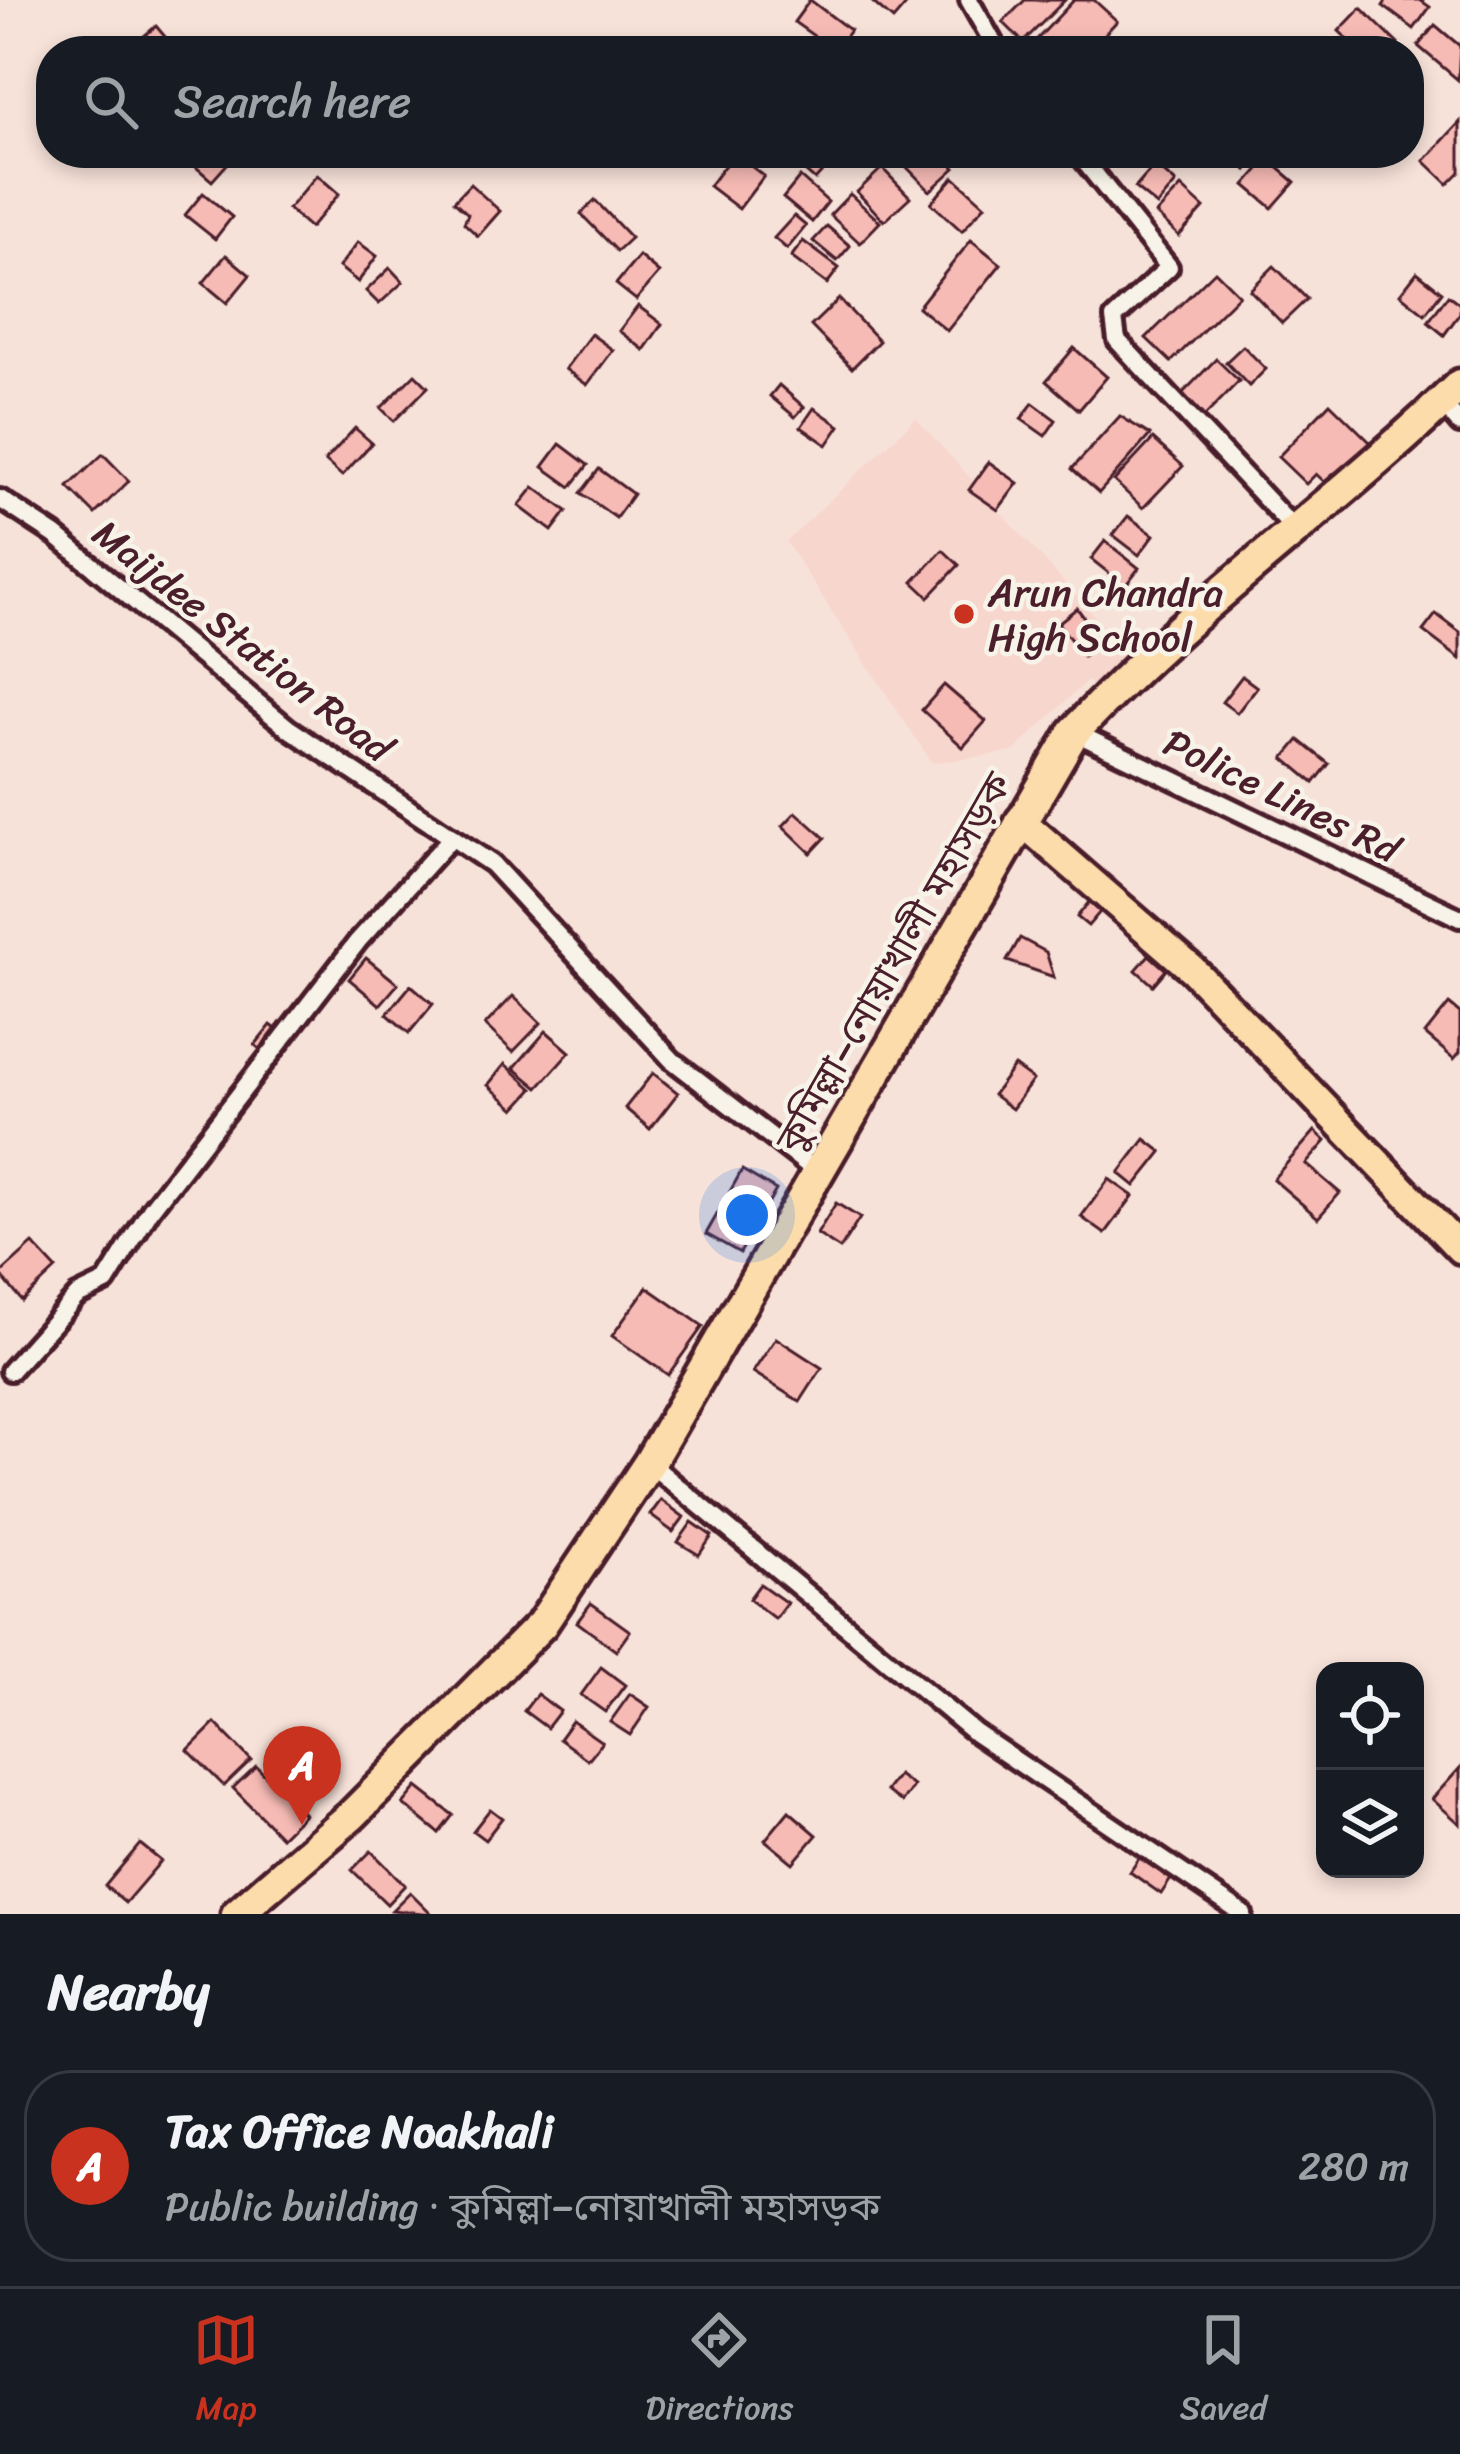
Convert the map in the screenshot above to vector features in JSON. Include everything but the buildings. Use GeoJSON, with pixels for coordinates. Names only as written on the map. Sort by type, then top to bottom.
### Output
{"type":"FeatureCollection","features":[{"type":"Feature","properties":{"kind":"highway","name":"কুমিল্লা–নোয়াখালী মহাসড়ক"},"geometry":{"type":"LineString","coordinates":[[237,1914],[352,1816],[542,1624],[649,1463],[1074,732],[1126,678],[1295,530],[1454,404]]}},
{"type":"Feature","properties":{"kind":"main road"},"geometry":{"type":"LineString","coordinates":[[1020,820],[1193,970],[1460,1249]]}},
{"type":"Feature","properties":{"kind":"street"},"geometry":{"type":"LineString","coordinates":[[969,0],[989,36]]}},
{"type":"Feature","properties":{"kind":"street"},"geometry":{"type":"LineString","coordinates":[[1090,168],[1168,267],[1114,317],[1117,340],[1295,530]]}},
{"type":"Feature","properties":{"kind":"street","name":"Maijdee Station Road"},"geometry":{"type":"LineString","coordinates":[[0,499],[55,536],[288,728],[492,864],[673,1060],[817,1172]]}},
{"type":"Feature","properties":{"kind":"street","name":"Police Lines Rd"},"geometry":{"type":"LineString","coordinates":[[1074,732],[1460,918]]}},
{"type":"Feature","properties":{"kind":"street"},"geometry":{"type":"LineString","coordinates":[[10,1371],[77,1296],[106,1282],[151,1209],[344,959],[452,837]]}},
{"type":"Feature","properties":{"kind":"street"},"geometry":{"type":"LineString","coordinates":[[649,1463],[975,1733],[1244,1914]]}},
{"type":"Feature","properties":{"kind":"shaded area","name":"Arun Chandra High School"},"geometry":{"type":"Polygon","coordinates":[[[916,418],[1136,662],[1103,696],[1087,681],[1013,752],[932,763],[786,542],[916,418]]]}},
{"type":"Feature","properties":{"kind":"place","name":"Arun Chandra High School"},"geometry":{"type":"Point","coordinates":[964,614]}},
{"type":"Feature","properties":{"kind":"place","name":"Tax Office Noakhali"},"geometry":{"type":"Point","coordinates":[302,1825]}}]}
